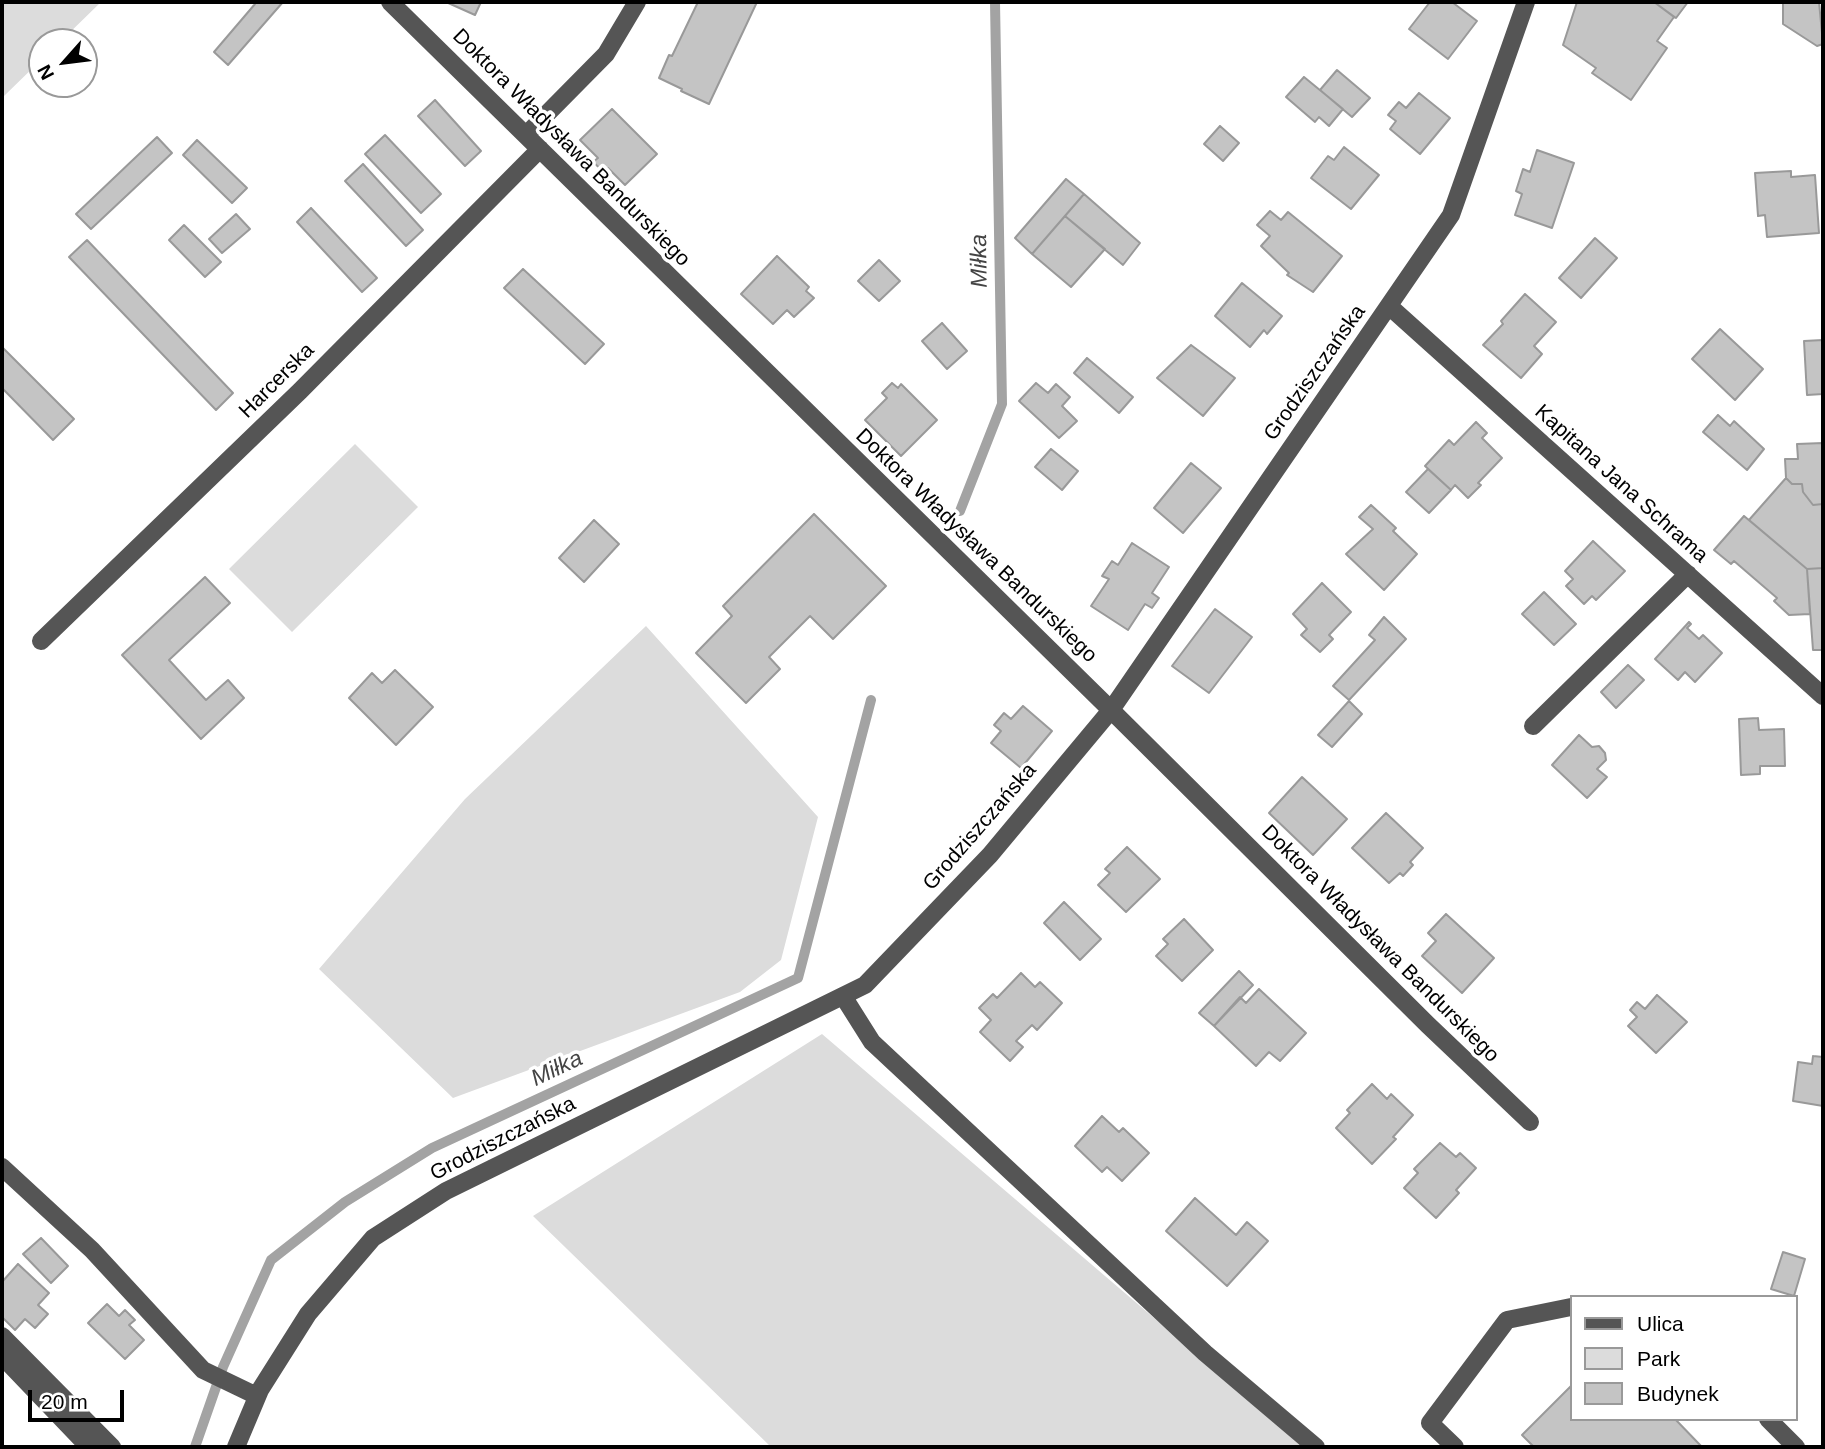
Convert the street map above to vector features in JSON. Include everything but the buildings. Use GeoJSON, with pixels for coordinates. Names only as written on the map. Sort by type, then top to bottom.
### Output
{"type":"FeatureCollection","features":[{"type":"Feature","properties":{"kind":"street","name":"Doktora Władysława Bandurskiego"},"geometry":{"type":"LineString","coordinates":[[390,2],[1428,1025],[1530,1122]]}},
{"type":"Feature","properties":{"kind":"street"},"geometry":{"type":"LineString","coordinates":[[526,135],[606,54],[636,2]]}},
{"type":"Feature","properties":{"kind":"street","name":"Grodziszczańska"},"geometry":{"type":"LineString","coordinates":[[236,1447],[257,1396],[308,1314],[373,1238],[446,1191],[865,985],[990,855],[1111,710],[1451,215],[1526,2]]}},
{"type":"Feature","properties":{"kind":"street","name":"Harcerska"},"geometry":{"type":"LineString","coordinates":[[41,641],[300,391],[540,149]]}},
{"type":"Feature","properties":{"kind":"street","name":"Kapitana Jana Schrama"},"geometry":{"type":"LineString","coordinates":[[1389,306],[1823,696]]}},
{"type":"Feature","properties":{"kind":"street"},"geometry":{"type":"LineString","coordinates":[[1533,726],[1688,574]]}},
{"type":"Feature","properties":{"kind":"street"},"geometry":{"type":"LineString","coordinates":[[843,996],[872,1042],[1205,1353],[1316,1447]]}},
{"type":"Feature","properties":{"kind":"street"},"geometry":{"type":"LineString","coordinates":[[2,1167],[92,1250],[203,1370],[257,1396]]}},
{"type":"Feature","properties":{"kind":"street"},"geometry":{"type":"LineString","coordinates":[[1455,1447],[1430,1423],[1507,1320],[1570,1307]]}},
{"type":"Feature","properties":{"kind":"street"},"geometry":{"type":"LineString","coordinates":[[2,1336],[112,1447]]}},
{"type":"Feature","properties":{"kind":"street"},"geometry":{"type":"LineString","coordinates":[[2,1356],[89,1447]]}},
{"type":"Feature","properties":{"kind":"street"},"geometry":{"type":"LineString","coordinates":[[1770,1421],[1796,1447]]}},
{"type":"Feature","properties":{"kind":"green space"},"geometry":{"type":"Polygon","coordinates":[[[2,2],[101,2],[74,28],[28,28],[28,73],[2,98],[2,2]]]}},
{"type":"Feature","properties":{"kind":"green space"},"geometry":{"type":"Polygon","coordinates":[[[355,444],[418,507],[292,632],[229,569],[355,444]]]}},
{"type":"Feature","properties":{"kind":"green space"},"geometry":{"type":"Polygon","coordinates":[[[646,626],[818,817],[781,960],[740,992],[453,1098],[319,969],[465,799],[646,626]]]}},
{"type":"Feature","properties":{"kind":"green space"},"geometry":{"type":"Polygon","coordinates":[[[822,1034],[1305,1447],[771,1447],[533,1216],[822,1034]]]}},
{"type":"Feature","properties":{"kind":"waterway","name":"Miłka"},"geometry":{"type":"LineString","coordinates":[[960,511],[1002,404],[995,2]]}},
{"type":"Feature","properties":{"kind":"waterway","name":"Miłka"},"geometry":{"type":"LineString","coordinates":[[195,1447],[223,1367],[271,1260],[345,1202],[432,1148],[798,978],[871,700]]}}]}
